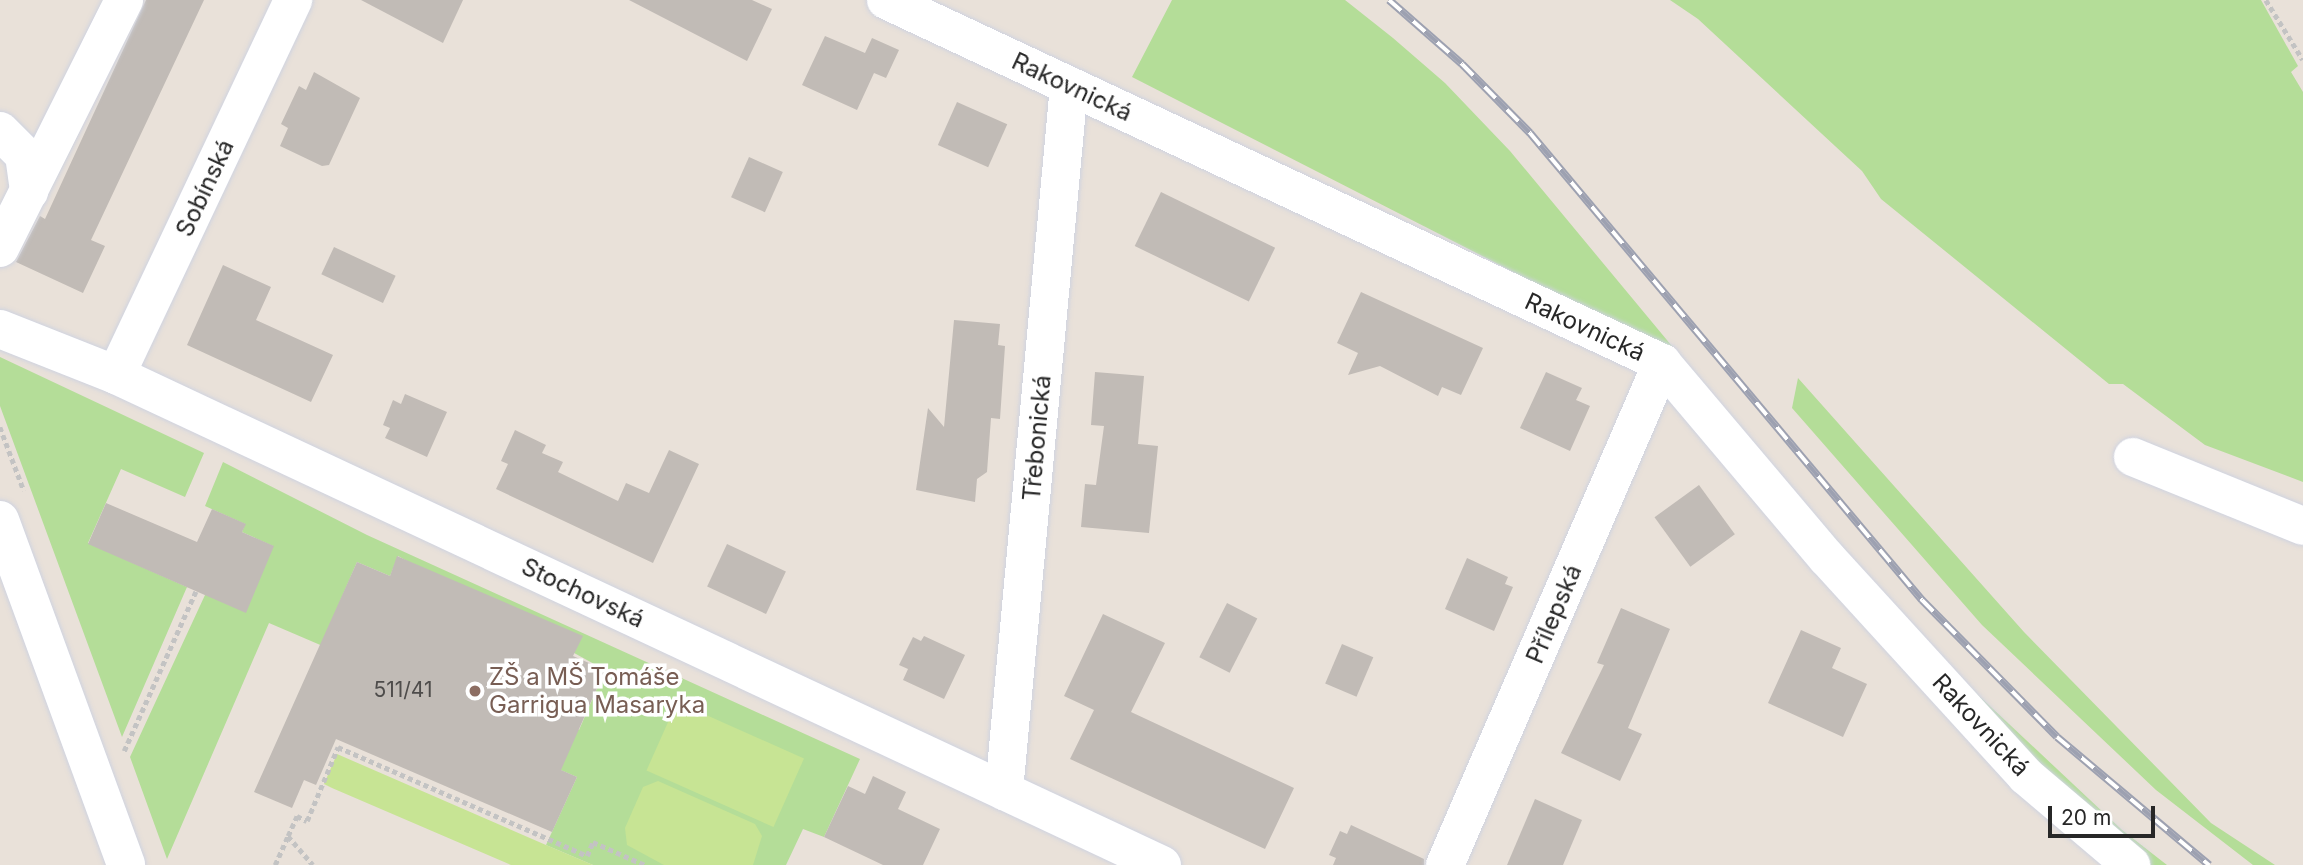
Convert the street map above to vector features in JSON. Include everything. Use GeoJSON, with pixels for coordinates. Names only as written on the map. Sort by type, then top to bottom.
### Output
{"type":"FeatureCollection","features":[{"type":"Feature","properties":{"kind":"street"},"geometry":{"type":"LineString","coordinates":[[0,248],[124,0]]}},
{"type":"Feature","properties":{"kind":"street","name":"Sobínská"},"geometry":{"type":"LineString","coordinates":[[117,375],[293,0]]}},
{"type":"Feature","properties":{"kind":"street","name":"Rakovnická"},"geometry":{"type":"LineString","coordinates":[[886,0],[1662,363],[1827,558],[2026,776],[2131,865]]}},
{"type":"Feature","properties":{"kind":"street","name":"Třebonická"},"geometry":{"type":"LineString","coordinates":[[1004,791],[1069,86]]}},
{"type":"Feature","properties":{"kind":"street"},"geometry":{"type":"LineString","coordinates":[[0,131],[23,155],[29,192]]}},
{"type":"Feature","properties":{"kind":"street","name":"Stochovská"},"geometry":{"type":"LineString","coordinates":[[0,329],[117,375],[1162,865]]}},
{"type":"Feature","properties":{"kind":"street","name":"Přílepská"},"geometry":{"type":"LineString","coordinates":[[1445,865],[1662,363]]}},
{"type":"Feature","properties":{"kind":"street"},"geometry":{"type":"LineString","coordinates":[[2133,457],[2303,526]]}},
{"type":"Feature","properties":{"kind":"street"},"geometry":{"type":"LineString","coordinates":[[0,520],[126,865]]}},
{"type":"Feature","properties":{"kind":"path"},"geometry":{"type":"LineString","coordinates":[[2266,0],[2303,60]]}},
{"type":"Feature","properties":{"kind":"path"},"geometry":{"type":"LineString","coordinates":[[122,755],[196,591]]}},
{"type":"Feature","properties":{"kind":"path"},"geometry":{"type":"LineString","coordinates":[[275,865],[297,816],[307,821],[338,747],[587,856],[593,842],[645,865]]}},
{"type":"Feature","properties":{"kind":"path"},"geometry":{"type":"LineString","coordinates":[[288,835],[313,865]]}},
{"type":"Feature","properties":{"kind":"green space"},"geometry":{"type":"Polygon","coordinates":[[[1172,0],[1345,0],[1445,83],[1510,151],[1769,463],[1943,662],[2122,830],[2167,865],[2151,865],[2041,769],[1960,686],[1670,352],[1132,77],[1172,0]]]}},
{"type":"Feature","properties":{"kind":"green space"},"geometry":{"type":"Polygon","coordinates":[[[1670,0],[2261,0],[2298,66],[2291,72],[2303,92],[2303,482],[2205,445],[2123,384],[2109,384],[1881,199],[1862,171],[1698,19],[1670,0]]]}},
{"type":"Feature","properties":{"kind":"green space"},"geometry":{"type":"Polygon","coordinates":[[[0,357],[204,453],[185,497],[121,469],[88,543],[187,587],[122,737],[0,406],[0,357]]]}},
{"type":"Feature","properties":{"kind":"green space"},"geometry":{"type":"Polygon","coordinates":[[[1798,378],[2024,632],[2211,823],[2275,865],[2253,865],[2156,790],[1982,625],[1792,408],[1798,378]]]}},
{"type":"Feature","properties":{"kind":"green space"},"geometry":{"type":"Polygon","coordinates":[[[223,462],[367,535],[860,759],[824,837],[803,829],[786,865],[593,865],[546,845],[577,777],[516,751],[562,723],[579,730],[605,670],[398,556],[390,576],[357,562],[331,622],[353,659],[269,623],[167,859],[130,757],[205,595],[273,546],[242,532],[245,524],[205,506],[223,462]]]}},
{"type":"Feature","properties":{"kind":"green space"},"geometry":{"type":"Polygon","coordinates":[[[677,702],[804,759],[773,827],[646,771],[677,702]]]}},
{"type":"Feature","properties":{"kind":"green space"},"geometry":{"type":"Polygon","coordinates":[[[337,754],[593,865],[511,865],[332,788],[324,784],[337,754]]]}},
{"type":"Feature","properties":{"kind":"green space"},"geometry":{"type":"Polygon","coordinates":[[[658,781],[755,824],[762,836],[753,865],[664,865],[627,845],[625,828],[643,787],[658,781]]]}},
{"type":"Feature","properties":{"kind":"building"},"geometry":{"type":"Polygon","coordinates":[[[146,0],[204,0],[91,240],[105,246],[83,293],[16,262],[40,216],[45,219],[146,0]]]}},
{"type":"Feature","properties":{"kind":"building"},"geometry":{"type":"Polygon","coordinates":[[[361,0],[463,0],[443,43],[361,0]]]}},
{"type":"Feature","properties":{"kind":"building"},"geometry":{"type":"Polygon","coordinates":[[[629,0],[752,0],[772,9],[747,61],[629,0]]]}},
{"type":"Feature","properties":{"kind":"building"},"geometry":{"type":"Polygon","coordinates":[[[825,36],[865,53],[872,38],[899,50],[886,78],[874,73],[857,110],[802,85],[825,36]]]}},
{"type":"Feature","properties":{"kind":"building"},"geometry":{"type":"Polygon","coordinates":[[[314,72],[360,98],[329,165],[322,166],[280,146],[288,128],[281,124],[299,86],[306,90],[314,72]]]}},
{"type":"Feature","properties":{"kind":"building"},"geometry":{"type":"Polygon","coordinates":[[[957,102],[1007,124],[988,167],[938,145],[957,102]]]}},
{"type":"Feature","properties":{"kind":"building"},"geometry":{"type":"Polygon","coordinates":[[[749,157],[783,172],[765,212],[731,197],[749,157]]]}},
{"type":"Feature","properties":{"kind":"building"},"geometry":{"type":"Polygon","coordinates":[[[1161,192],[1275,248],[1249,302],[1135,246],[1161,192]]]}},
{"type":"Feature","properties":{"kind":"building"},"geometry":{"type":"Polygon","coordinates":[[[334,247],[396,276],[383,303],[321,274],[334,247]]]}},
{"type":"Feature","properties":{"kind":"building"},"geometry":{"type":"Polygon","coordinates":[[[223,265],[271,287],[256,320],[333,355],[311,402],[187,345],[223,265]]]}},
{"type":"Feature","properties":{"kind":"building"},"geometry":{"type":"Polygon","coordinates":[[[1361,292],[1483,348],[1461,395],[1442,387],[1438,396],[1380,366],[1348,375],[1358,353],[1337,343],[1361,292]]]}},
{"type":"Feature","properties":{"kind":"building"},"geometry":{"type":"Polygon","coordinates":[[[954,320],[1000,324],[998,345],[1005,346],[1000,419],[991,418],[987,472],[977,479],[975,502],[916,490],[928,408],[944,427],[954,320]]]}},
{"type":"Feature","properties":{"kind":"building"},"geometry":{"type":"Polygon","coordinates":[[[1095,372],[1144,376],[1138,444],[1158,446],[1149,533],[1081,527],[1085,484],[1096,485],[1104,426],[1091,425],[1095,372]]]}},
{"type":"Feature","properties":{"kind":"building"},"geometry":{"type":"Polygon","coordinates":[[[1546,372],[1582,388],[1576,400],[1590,406],[1570,451],[1520,428],[1546,372]]]}},
{"type":"Feature","properties":{"kind":"building"},"geometry":{"type":"Polygon","coordinates":[[[405,394],[447,412],[427,457],[385,438],[390,428],[383,425],[393,400],[401,404],[405,394]]]}},
{"type":"Feature","properties":{"kind":"building"},"geometry":{"type":"Polygon","coordinates":[[[515,430],[546,445],[542,453],[563,462],[558,472],[618,501],[626,483],[649,493],[669,450],[699,464],[653,563],[496,489],[508,464],[501,461],[515,430]]]}},
{"type":"Feature","properties":{"kind":"building"},"geometry":{"type":"Polygon","coordinates":[[[1699,485],[1735,534],[1690,567],[1655,517],[1699,485]]]}},
{"type":"Feature","properties":{"kind":"building"},"geometry":{"type":"Polygon","coordinates":[[[106,503],[197,542],[212,509],[246,524],[242,532],[274,546],[246,613],[88,544],[106,503]]]}},
{"type":"Feature","properties":{"kind":"building"},"geometry":{"type":"Polygon","coordinates":[[[727,544],[786,571],[766,614],[707,587],[727,544]]]}},
{"type":"Feature","properties":{"kind":"building"},"geometry":{"type":"Polygon","coordinates":[[[397,556],[583,636],[573,656],[605,670],[561,770],[577,777],[552,832],[336,739],[316,785],[304,780],[292,808],[254,792],[357,562],[390,576],[397,556]]]}},
{"type":"Feature","properties":{"kind":"building"},"geometry":{"type":"Polygon","coordinates":[[[1467,558],[1508,577],[1505,584],[1513,587],[1494,631],[1445,609],[1467,558]]]}},
{"type":"Feature","properties":{"kind":"building"},"geometry":{"type":"Polygon","coordinates":[[[1227,603],[1257,618],[1230,673],[1199,657],[1227,603]]]}},
{"type":"Feature","properties":{"kind":"building"},"geometry":{"type":"Polygon","coordinates":[[[1621,608],[1670,629],[1628,728],[1642,734],[1620,781],[1561,753],[1604,665],[1597,663],[1621,608]]]}},
{"type":"Feature","properties":{"kind":"building"},"geometry":{"type":"Polygon","coordinates":[[[1103,614],[1165,643],[1131,712],[1294,788],[1265,849],[1070,759],[1094,710],[1064,696],[1103,614]]]}},
{"type":"Feature","properties":{"kind":"building"},"geometry":{"type":"Polygon","coordinates":[[[1801,630],[1841,648],[1832,668],[1867,684],[1843,737],[1768,703],[1801,630]]]}},
{"type":"Feature","properties":{"kind":"building"},"geometry":{"type":"Polygon","coordinates":[[[924,636],[965,655],[944,699],[903,680],[908,669],[899,665],[913,637],[921,641],[924,636]]]}},
{"type":"Feature","properties":{"kind":"building"},"geometry":{"type":"Polygon","coordinates":[[[1342,644],[1373,657],[1356,697],[1325,684],[1342,644]]]}},
{"type":"Feature","properties":{"kind":"building"},"geometry":{"type":"Polygon","coordinates":[[[873,776],[906,792],[898,809],[940,829],[923,865],[883,865],[824,837],[848,786],[865,794],[873,776]]]}},
{"type":"Feature","properties":{"kind":"building"},"geometry":{"type":"Polygon","coordinates":[[[1535,799],[1582,820],[1563,865],[1507,865],[1535,799]]]}},
{"type":"Feature","properties":{"kind":"building"},"geometry":{"type":"Polygon","coordinates":[[[1351,825],[1424,859],[1424,865],[1333,865],[1336,858],[1329,855],[1340,831],[1347,834],[1351,825]]]}},
{"type":"Feature","properties":{"kind":"railway"},"geometry":{"type":"LineString","coordinates":[[1389,0],[1462,64],[1530,133],[1922,600],[2057,737],[2209,865]]}},
{"type":"Feature","properties":{"kind":"place","name":"ZŠ a MŠ Tomáše Garrigua Masaryka"},"geometry":{"type":"Point","coordinates":[475,691]}}]}
